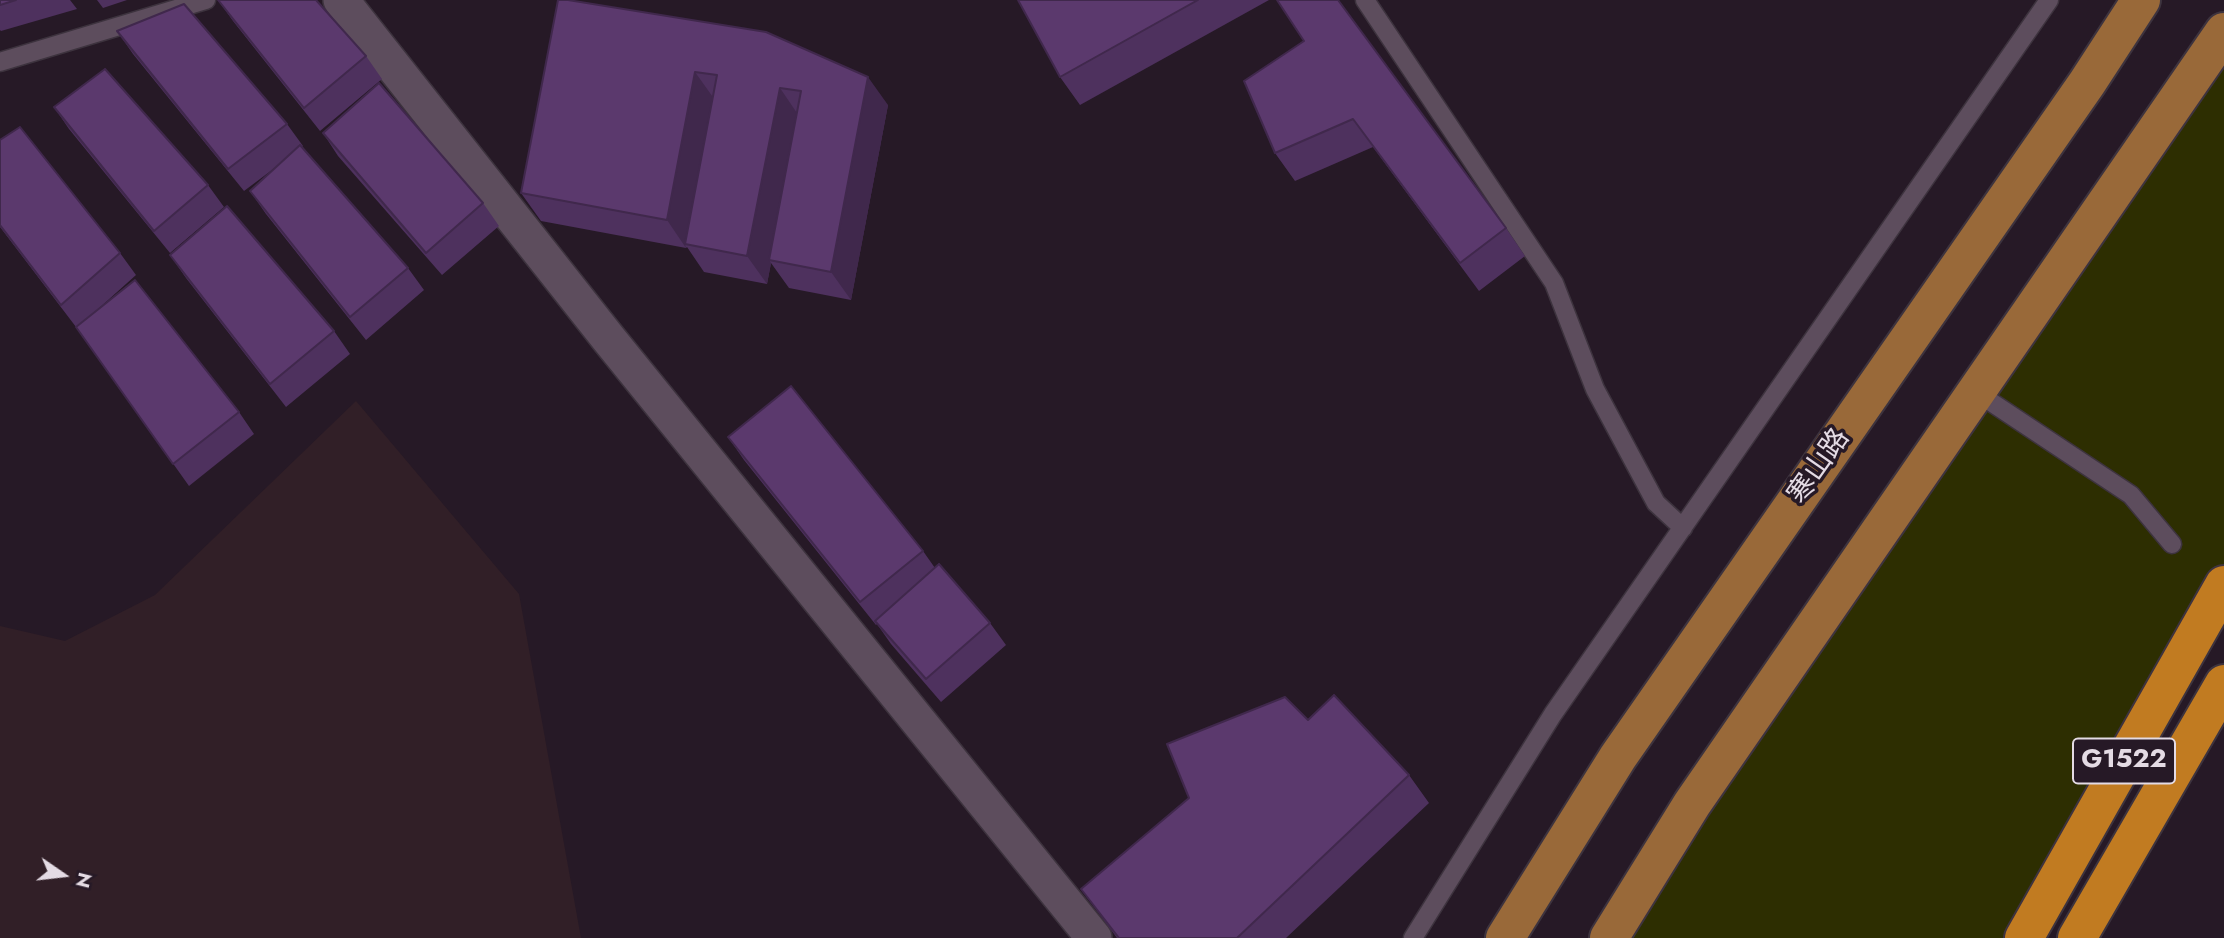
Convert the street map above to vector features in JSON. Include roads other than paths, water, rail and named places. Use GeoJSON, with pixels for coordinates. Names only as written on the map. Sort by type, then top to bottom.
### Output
{"type":"FeatureCollection","features":[{"type":"Feature","properties":{"kind":"highway","name":"G1522"},"geometry":{"type":"LineString","coordinates":[[2024,938],[2224,585]]}},
{"type":"Feature","properties":{"kind":"highway","name":"G1522"},"geometry":{"type":"LineString","coordinates":[[2077,938],[2224,684]]}},
{"type":"Feature","properties":{"kind":"main road","name":"寒山路"},"geometry":{"type":"LineString","coordinates":[[1505,938],[1618,757],[2087,83],[2141,0]]}},
{"type":"Feature","properties":{"kind":"main road"},"geometry":{"type":"LineString","coordinates":[[1609,938],[1692,804],[2224,32]]}},
{"type":"Feature","properties":{"kind":"street"},"geometry":{"type":"LineString","coordinates":[[341,0],[608,338],[1094,938]]}},
{"type":"Feature","properties":{"kind":"lane"},"geometry":{"type":"LineString","coordinates":[[0,62],[206,0]]}},
{"type":"Feature","properties":{"kind":"lane"},"geometry":{"type":"LineString","coordinates":[[1365,0],[1554,283],[1595,389],[1656,503],[1683,527]]}},
{"type":"Feature","properties":{"kind":"lane"},"geometry":{"type":"LineString","coordinates":[[1413,938],[1553,714],[2049,0]]}},
{"type":"Feature","properties":{"kind":"lane"},"geometry":{"type":"LineString","coordinates":[[1976,392],[2131,495],[2172,544]]}}]}
